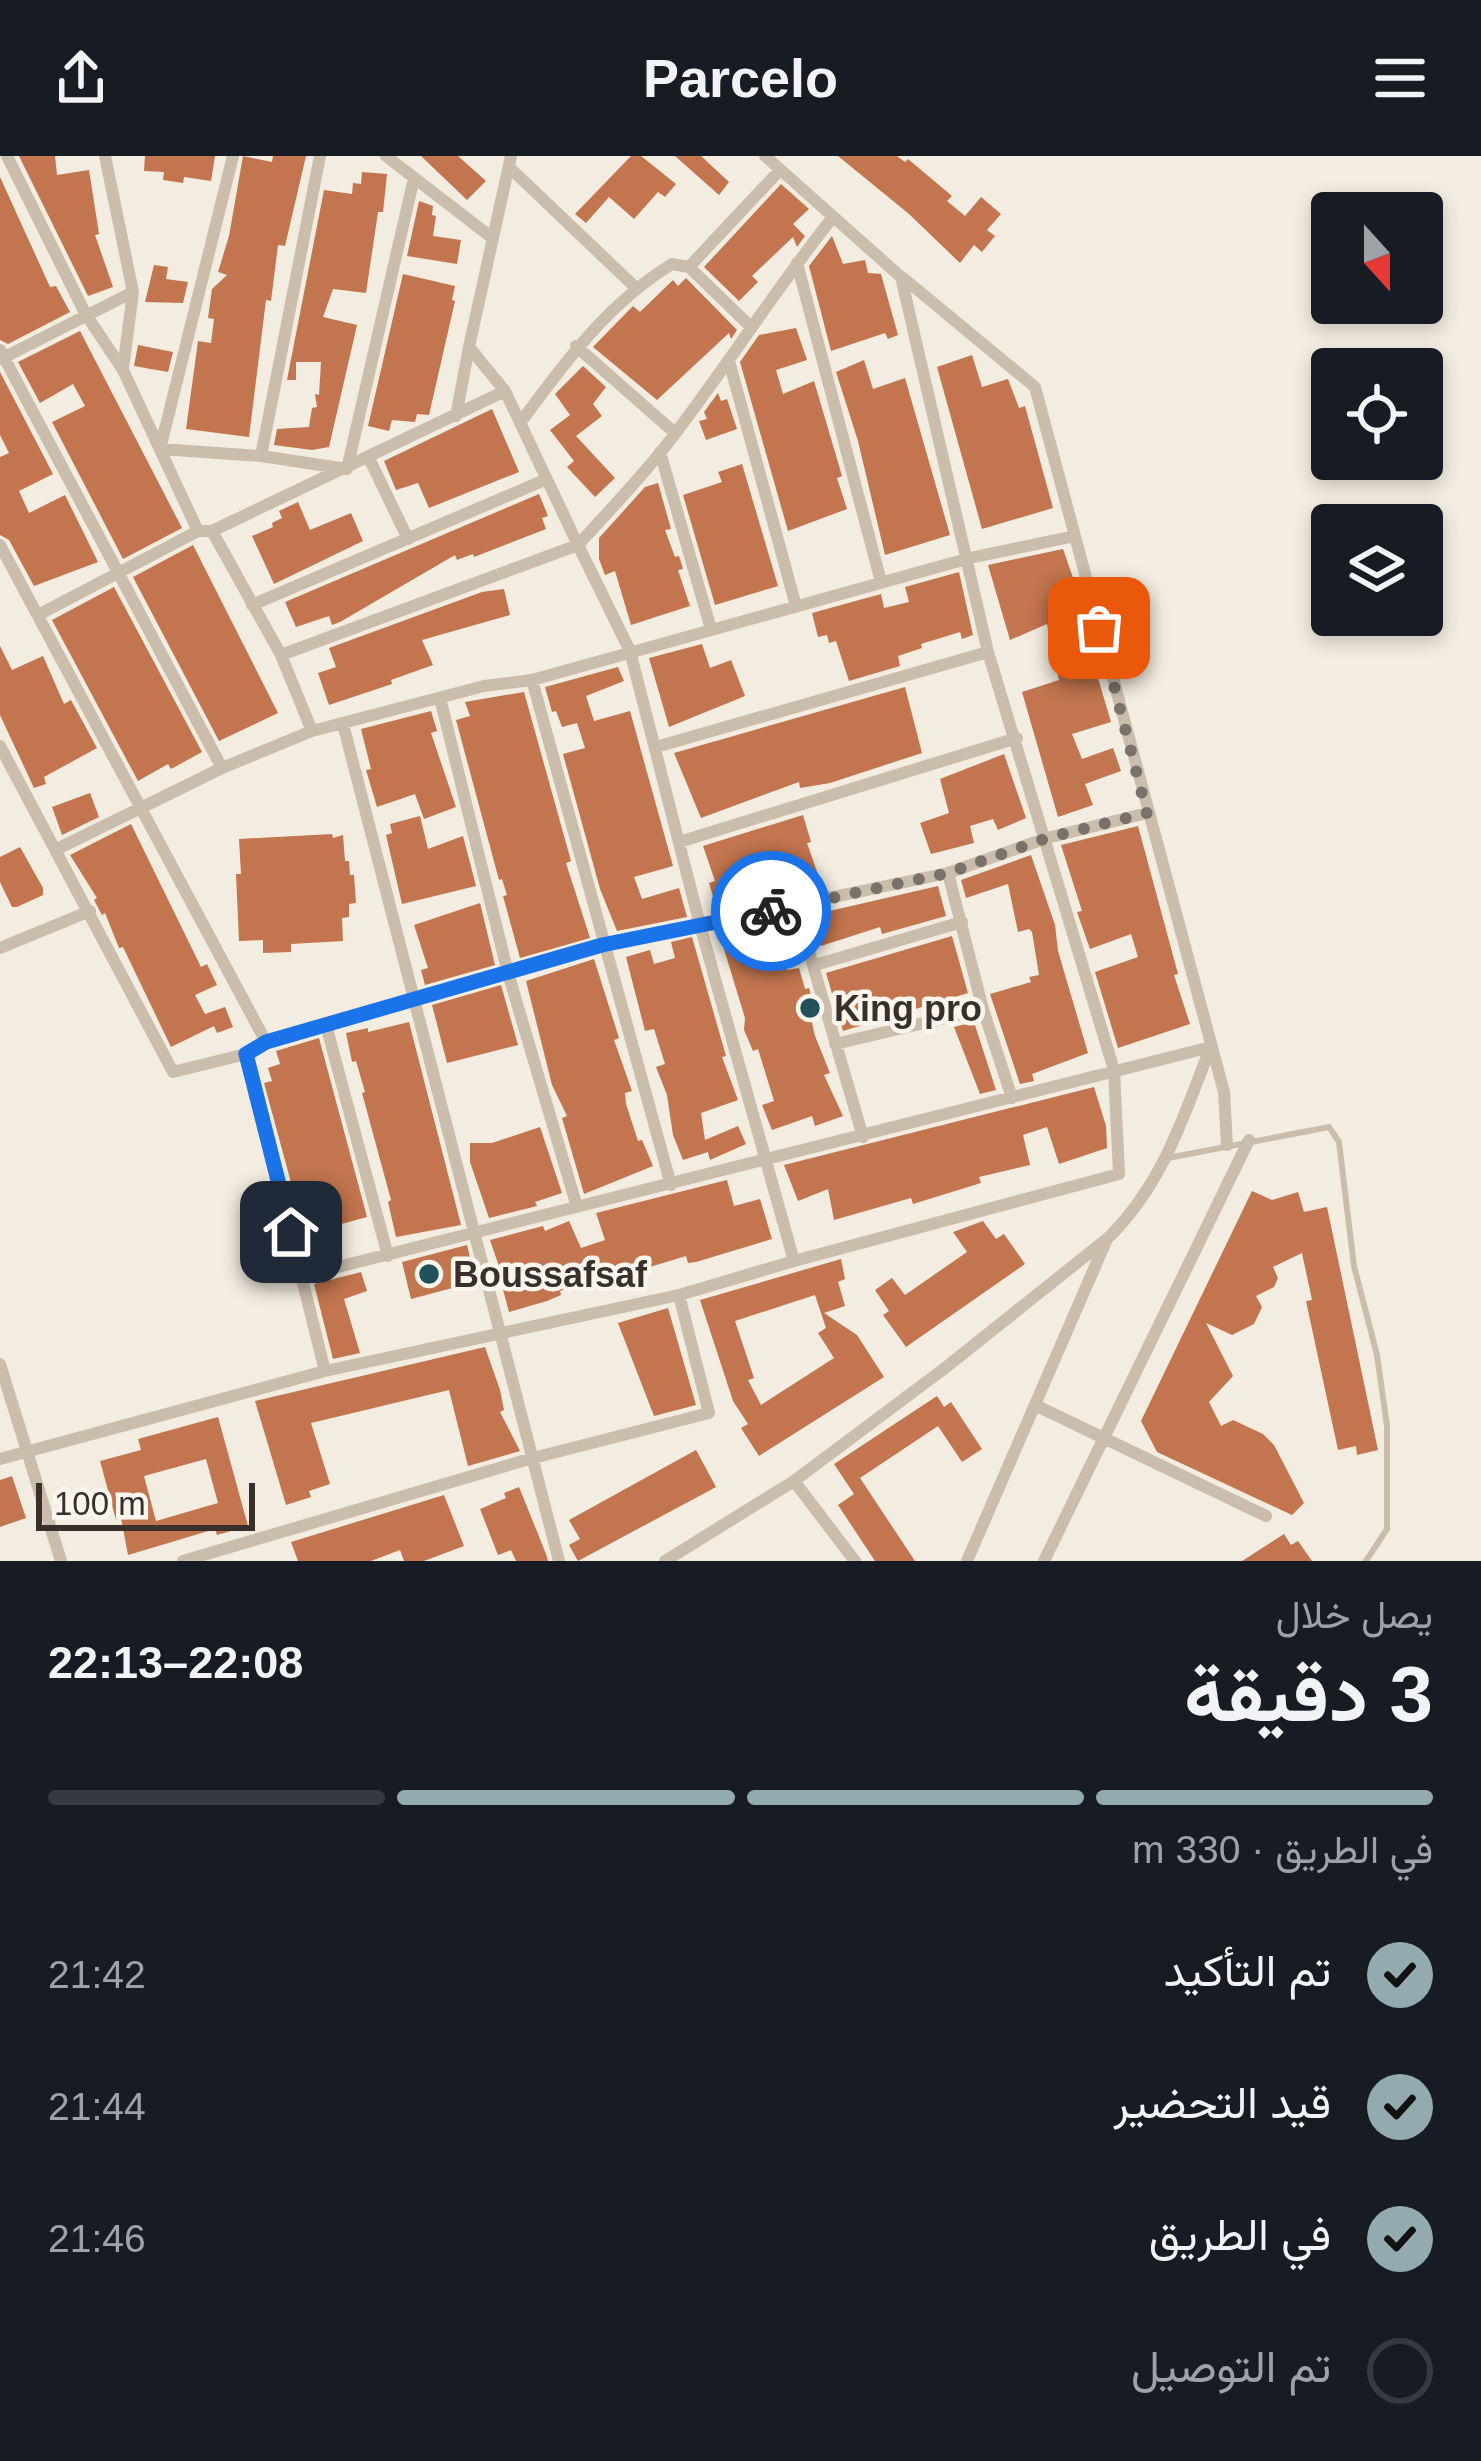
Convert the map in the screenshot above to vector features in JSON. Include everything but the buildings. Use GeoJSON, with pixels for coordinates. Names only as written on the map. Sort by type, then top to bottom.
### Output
{"type":"FeatureCollection","features":[{"type":"Feature","properties":{"kind":"street"},"geometry":{"type":"LineString","coordinates":[[7,156],[85,314],[123,370],[205,531],[281,655],[312,731]]}},
{"type":"Feature","properties":{"kind":"street"},"geometry":{"type":"LineString","coordinates":[[105,156],[133,292],[123,370]]}},
{"type":"Feature","properties":{"kind":"street"},"geometry":{"type":"LineString","coordinates":[[160,449],[233,156]]}},
{"type":"Feature","properties":{"kind":"street"},"geometry":{"type":"LineString","coordinates":[[261,457],[320,156]]}},
{"type":"Feature","properties":{"kind":"street"},"geometry":{"type":"LineString","coordinates":[[386,156],[491,237]]}},
{"type":"Feature","properties":{"kind":"street"},"geometry":{"type":"LineString","coordinates":[[765,156],[1035,387],[1224,1092],[1227,1145]]}},
{"type":"Feature","properties":{"kind":"street"},"geometry":{"type":"LineString","coordinates":[[456,416],[510,162]]}},
{"type":"Feature","properties":{"kind":"street"},"geometry":{"type":"LineString","coordinates":[[510,162],[634,286]]}},
{"type":"Feature","properties":{"kind":"street"},"geometry":{"type":"LineString","coordinates":[[689,267],[780,170]]}},
{"type":"Feature","properties":{"kind":"street"},"geometry":{"type":"LineString","coordinates":[[346,469],[414,178]]}},
{"type":"Feature","properties":{"kind":"street"},"geometry":{"type":"LineString","coordinates":[[281,655],[578,545],[661,452],[833,217]]}},
{"type":"Feature","properties":{"kind":"street"},"geometry":{"type":"LineString","coordinates":[[796,263],[881,582]]}},
{"type":"Feature","properties":{"kind":"street"},"geometry":{"type":"LineString","coordinates":[[520,423],[576,346],[634,286],[672,264],[689,267],[750,326]]}},
{"type":"Feature","properties":{"kind":"street"},"geometry":{"type":"LineString","coordinates":[[0,1459],[325,1371],[679,1295],[1119,1174],[1114,1070],[988,652],[901,277]]}},
{"type":"Feature","properties":{"kind":"street"},"geometry":{"type":"LineString","coordinates":[[133,292],[1,356],[222,768]]}},
{"type":"Feature","properties":{"kind":"street"},"geometry":{"type":"LineString","coordinates":[[576,346],[675,433]]}},
{"type":"Feature","properties":{"kind":"street"},"geometry":{"type":"LineString","coordinates":[[470,347],[505,392],[631,651],[700,925],[794,1261]]}},
{"type":"Feature","properties":{"kind":"street"},"geometry":{"type":"LineString","coordinates":[[729,361],[796,606]]}},
{"type":"Feature","properties":{"kind":"street"},"geometry":{"type":"LineString","coordinates":[[38,615],[205,531],[505,392]]}},
{"type":"Feature","properties":{"kind":"street"},"geometry":{"type":"LineString","coordinates":[[160,449],[346,469]]}},
{"type":"Feature","properties":{"kind":"street"},"geometry":{"type":"LineString","coordinates":[[661,452],[710,629]]}},
{"type":"Feature","properties":{"kind":"street"},"geometry":{"type":"LineString","coordinates":[[369,458],[408,539]]}},
{"type":"Feature","properties":{"kind":"street"},"geometry":{"type":"LineString","coordinates":[[252,605],[547,479]]}},
{"type":"Feature","properties":{"kind":"street"},"geometry":{"type":"LineString","coordinates":[[58,849],[222,768],[312,731],[532,680],[881,582],[1075,536]]}},
{"type":"Feature","properties":{"kind":"street"},"geometry":{"type":"LineString","coordinates":[[0,545],[266,1042]]}},
{"type":"Feature","properties":{"kind":"street"},"geometry":{"type":"LineString","coordinates":[[656,747],[988,652]]}},
{"type":"Feature","properties":{"kind":"street"},"geometry":{"type":"LineString","coordinates":[[532,680],[671,1185]]}},
{"type":"Feature","properties":{"kind":"street"},"geometry":{"type":"LineString","coordinates":[[440,698],[508,974],[578,1208]]}},
{"type":"Feature","properties":{"kind":"street"},"geometry":{"type":"LineString","coordinates":[[343,724],[559,1561]]}},
{"type":"Feature","properties":{"kind":"street"},"geometry":{"type":"LineString","coordinates":[[679,842],[1017,738]]}},
{"type":"Feature","properties":{"kind":"street"},"geometry":{"type":"LineString","coordinates":[[0,746],[6,771],[58,849],[173,1072],[602,945],[948,873],[1047,838],[1147,813]]}},
{"type":"Feature","properties":{"kind":"street"},"geometry":{"type":"LineString","coordinates":[[948,873],[1012,1098]]}},
{"type":"Feature","properties":{"kind":"street"},"geometry":{"type":"LineString","coordinates":[[796,907],[863,1137]]}},
{"type":"Feature","properties":{"kind":"street"},"geometry":{"type":"LineString","coordinates":[[0,948],[90,910]]}},
{"type":"Feature","properties":{"kind":"street"},"geometry":{"type":"LineString","coordinates":[[815,965],[962,922]]}},
{"type":"Feature","properties":{"kind":"street"},"geometry":{"type":"LineString","coordinates":[[835,1044],[983,1009]]}},
{"type":"Feature","properties":{"kind":"street"},"geometry":{"type":"LineString","coordinates":[[326,1025],[388,1256]]}},
{"type":"Feature","properties":{"kind":"street"},"geometry":{"type":"LineString","coordinates":[[302,1276],[1211,1047]]}},
{"type":"Feature","properties":{"kind":"street"},"geometry":{"type":"LineString","coordinates":[[665,1561],[794,1481],[1108,1238],[1168,1158],[1211,1047]]}},
{"type":"Feature","properties":{"kind":"street"},"geometry":{"type":"LineString","coordinates":[[246,1054],[325,1371]]}},
{"type":"Feature","properties":{"kind":"street"},"geometry":{"type":"LineString","coordinates":[[1044,1561],[1249,1140]]}},
{"type":"Feature","properties":{"kind":"street"},"geometry":{"type":"LineString","coordinates":[[967,1561],[1108,1238]]}},
{"type":"Feature","properties":{"kind":"street"},"geometry":{"type":"LineString","coordinates":[[183,1561],[533,1458],[710,1414],[679,1295]]}},
{"type":"Feature","properties":{"kind":"street"},"geometry":{"type":"LineString","coordinates":[[0,1364],[61,1561]]}},
{"type":"Feature","properties":{"kind":"street"},"geometry":{"type":"LineString","coordinates":[[1037,1406],[1266,1516]]}},
{"type":"Feature","properties":{"kind":"street"},"geometry":{"type":"LineString","coordinates":[[794,1481],[855,1561]]}},
{"type":"Feature","properties":{"kind":"lane"},"geometry":{"type":"LineString","coordinates":[[1168,1158],[1329,1126],[1339,1142],[1354,1266],[1377,1355],[1387,1426],[1387,1528],[1366,1561]]}},
{"type":"Feature","properties":{"kind":"way so far"},"geometry":{"type":"LineString","coordinates":[[771,911],[948,873],[1047,838],[1147,813],[1099,628]]}},
{"type":"Feature","properties":{"kind":"place","name":"King pro"},"geometry":{"type":"Point","coordinates":[810,1008]}},
{"type":"Feature","properties":{"kind":"place","name":"Boussafsaf"},"geometry":{"type":"Point","coordinates":[429,1274]}},
{"type":"Feature","properties":{"kind":"route"},"geometry":{"type":"LineString","coordinates":[[291,1232],[246,1054],[266,1042],[602,945],[771,911]]}}]}
